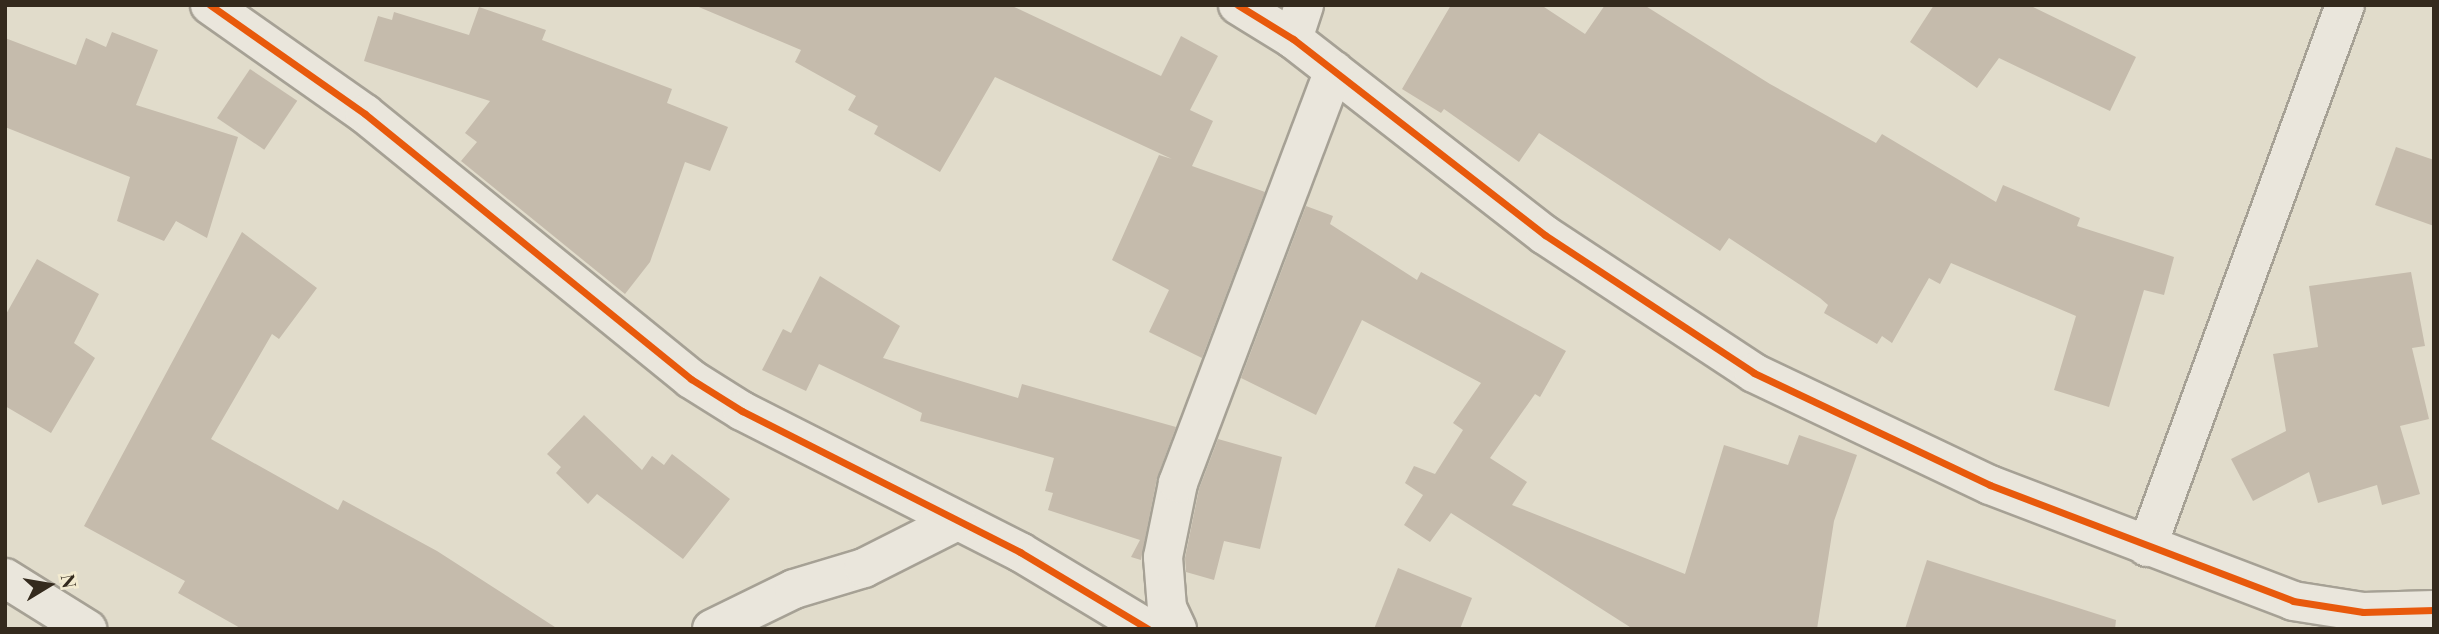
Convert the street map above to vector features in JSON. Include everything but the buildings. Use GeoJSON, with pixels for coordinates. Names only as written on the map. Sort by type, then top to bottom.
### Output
{"type":"FeatureCollection","features":[{"type":"Feature","properties":{"kind":"street"},"geometry":{"type":"LineString","coordinates":[[210,5],[365,114],[691,379],[957,521],[1148,629]]}},
{"type":"Feature","properties":{"kind":"street"},"geometry":{"type":"LineString","coordinates":[[1238,5],[1299,22],[1334,70],[1545,235],[1754,373],[1990,485],[2293,601],[2363,612],[2434,610]]}},
{"type":"Feature","properties":{"kind":"street"},"geometry":{"type":"LineString","coordinates":[[2147,547],[2345,5]]}},
{"type":"Feature","properties":{"kind":"street"},"geometry":{"type":"LineString","coordinates":[[1177,629],[1167,608],[1163,557],[1178,483],[1241,330],[1334,70]]}},
{"type":"Feature","properties":{"kind":"street"},"geometry":{"type":"LineString","coordinates":[[712,629],[794,589],[864,568],[957,521]]}},
{"type":"Feature","properties":{"kind":"street"},"geometry":{"type":"LineString","coordinates":[[5,578],[87,629]]}},
{"type":"Feature","properties":{"kind":"cycle path"},"geometry":{"type":"LineString","coordinates":[[210,5],[365,114],[691,379],[742,411],[1020,552],[1148,629]]}},
{"type":"Feature","properties":{"kind":"cycle path"},"geometry":{"type":"LineString","coordinates":[[1238,5],[1293,39],[1545,235],[1754,373],[1990,485],[2293,601],[2363,612],[2434,610]]}}]}
